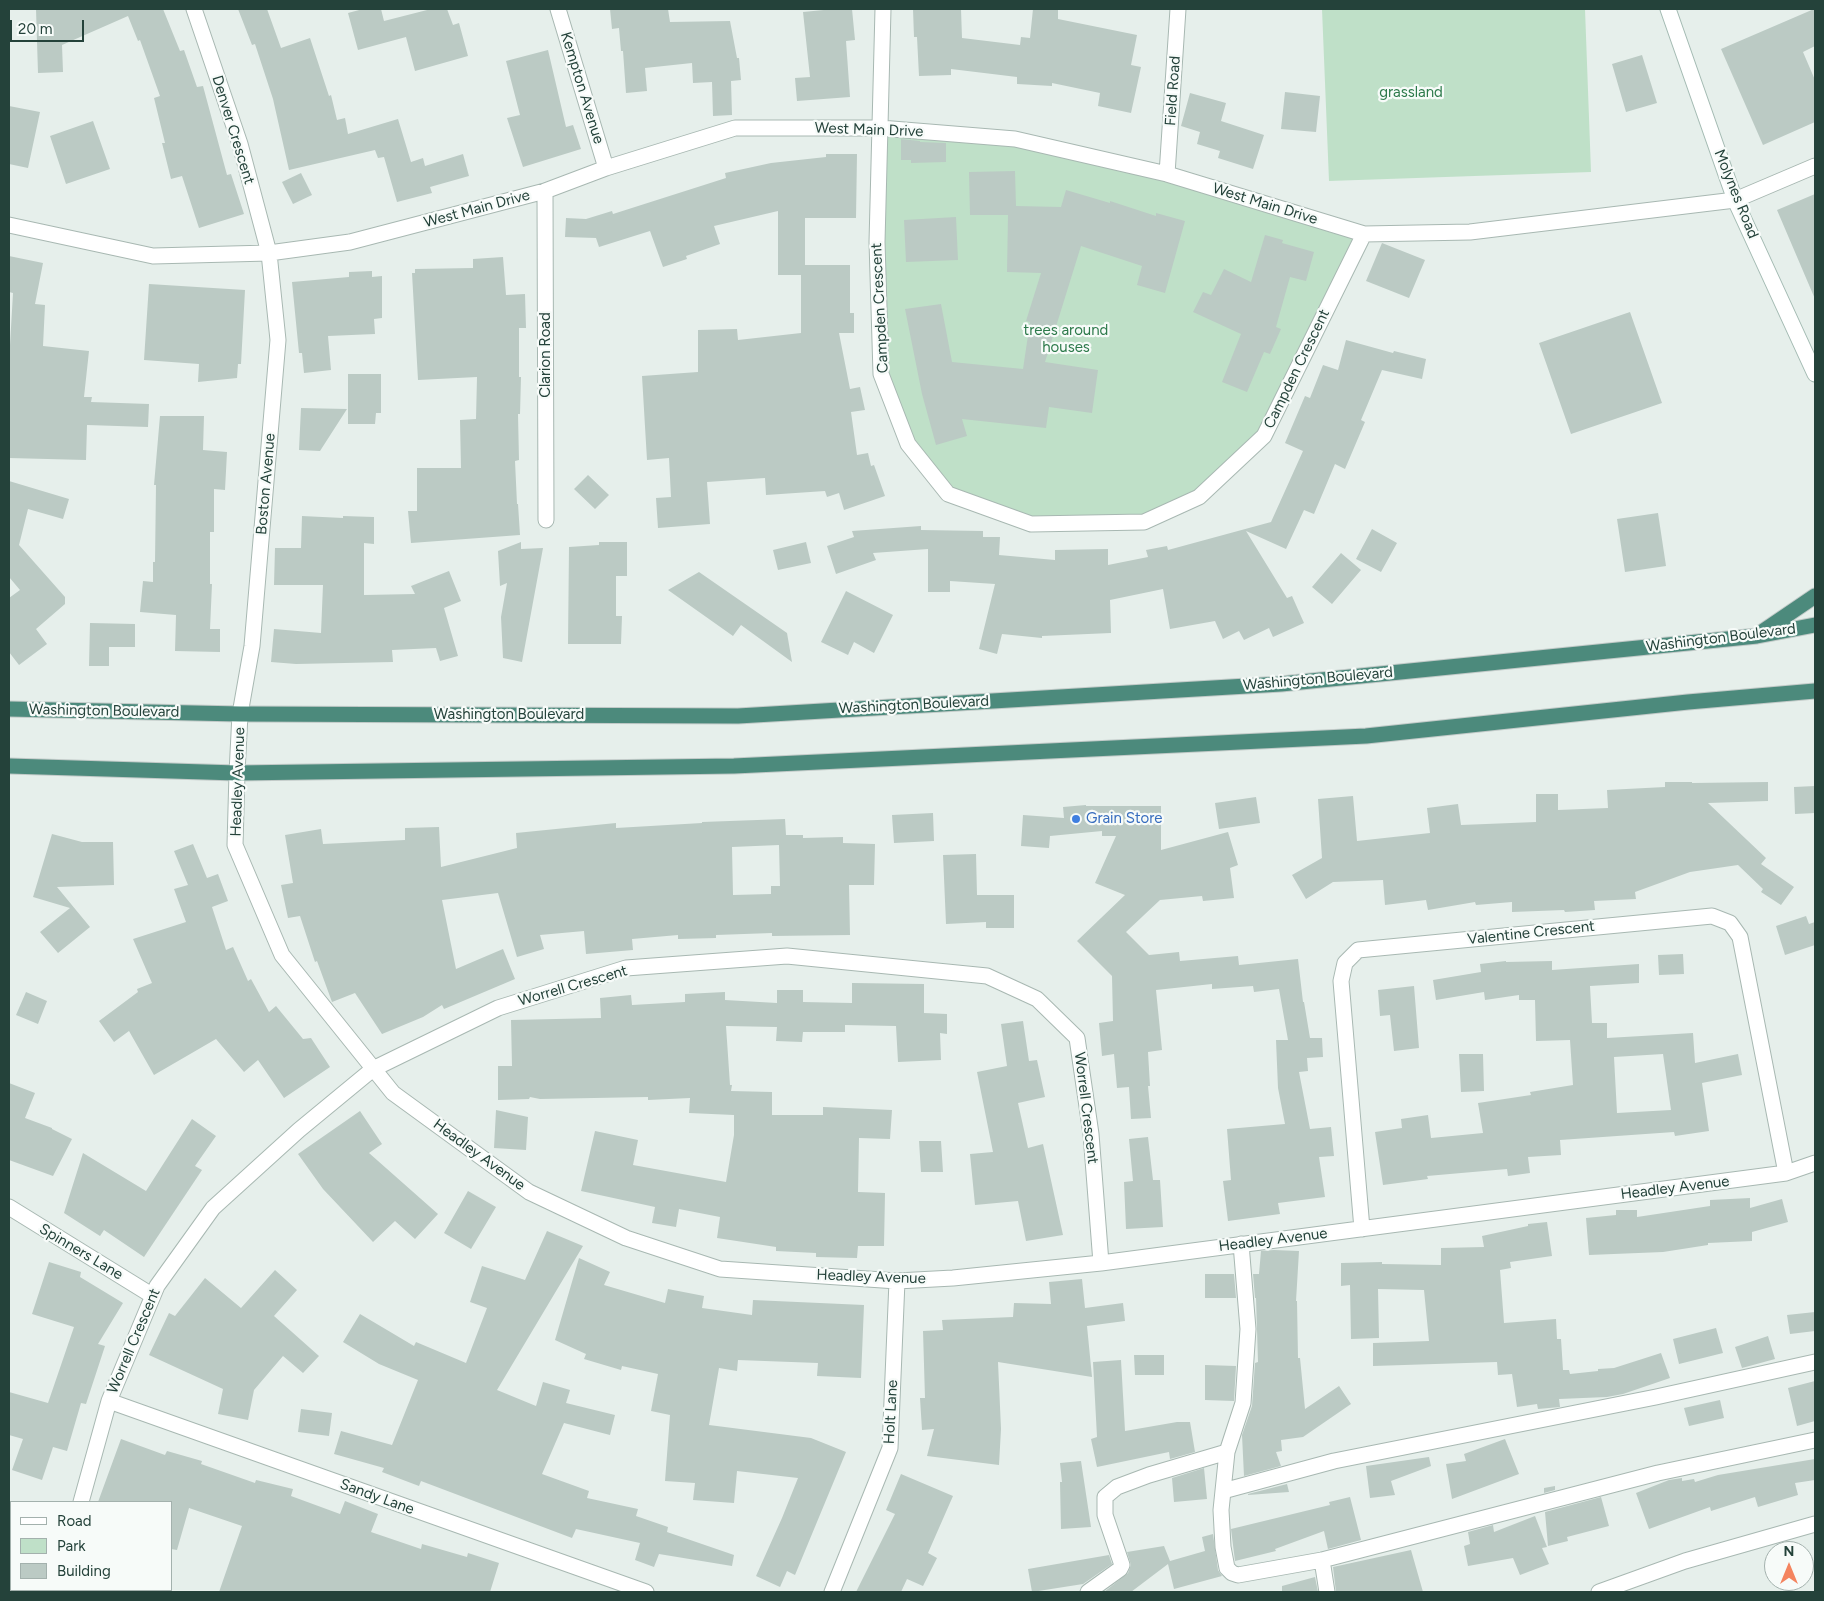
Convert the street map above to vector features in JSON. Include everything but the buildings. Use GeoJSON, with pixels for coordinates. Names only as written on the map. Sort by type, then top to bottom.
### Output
{"type":"FeatureCollection","features":[{"type":"Feature","properties":{"kind":"highway"},"geometry":{"type":"LineString","coordinates":[[1756,636],[1815,596]]}},
{"type":"Feature","properties":{"kind":"highway","name":"Washington Boulevard"},"geometry":{"type":"LineString","coordinates":[[9,709],[240,714],[738,716],[1281,684],[1756,636],[1815,625]]}},
{"type":"Feature","properties":{"kind":"highway"},"geometry":{"type":"LineString","coordinates":[[9,766],[237,774],[734,766],[1366,736],[1688,702],[1815,692]]}},
{"type":"Feature","properties":{"kind":"street","name":"Denver Crescent"},"geometry":{"type":"LineString","coordinates":[[194,9],[240,144],[269,252]]}},
{"type":"Feature","properties":{"kind":"street","name":"Kempton Avenue"},"geometry":{"type":"LineString","coordinates":[[558,9],[606,168]]}},
{"type":"Feature","properties":{"kind":"street","name":"Campden Crescent"},"geometry":{"type":"LineString","coordinates":[[883,9],[877,242],[881,374],[908,444],[948,494],[1031,524],[1144,522],[1199,497],[1264,436],[1364,234]]}},
{"type":"Feature","properties":{"kind":"street","name":"Field Road"},"geometry":{"type":"LineString","coordinates":[[1167,174],[1178,9]]}},
{"type":"Feature","properties":{"kind":"street","name":"Molynes Road"},"geometry":{"type":"LineString","coordinates":[[1668,9],[1736,200],[1815,374]]}},
{"type":"Feature","properties":{"kind":"street","name":"West Main Drive"},"geometry":{"type":"LineString","coordinates":[[9,225],[153,256],[269,252],[350,242],[545,191],[606,168],[735,128],[880,128],[1015,138],[1167,174],[1364,234],[1470,232],[1736,200],[1815,166]]}},
{"type":"Feature","properties":{"kind":"street","name":"Clarion Road"},"geometry":{"type":"LineString","coordinates":[[545,191],[546,520]]}},
{"type":"Feature","properties":{"kind":"street","name":"Boston Avenue"},"geometry":{"type":"LineString","coordinates":[[240,714],[252,646],[278,340],[269,252]]}},
{"type":"Feature","properties":{"kind":"street","name":"Headley Avenue"},"geometry":{"type":"LineString","coordinates":[[240,714],[236,845],[282,955],[393,1093],[529,1192],[626,1238],[720,1269],[897,1281],[953,1278],[1101,1263],[1786,1173],[1815,1164]]}},
{"type":"Feature","properties":{"kind":"street","name":"Valentine Crescent"},"geometry":{"type":"LineString","coordinates":[[1362,1229],[1341,981],[1345,963],[1358,950],[1712,916],[1730,923],[1740,937],[1786,1173]]}},
{"type":"Feature","properties":{"kind":"street","name":"Worrell Crescent"},"geometry":{"type":"LineString","coordinates":[[81,1501],[108,1401],[157,1286],[212,1208],[298,1130],[373,1069],[498,1008],[626,968],[787,956],[987,976],[1037,999],[1077,1038],[1091,1134],[1101,1263]]}},
{"type":"Feature","properties":{"kind":"street","name":"Spinners Lane"},"geometry":{"type":"LineString","coordinates":[[9,1207],[153,1296]]}},
{"type":"Feature","properties":{"kind":"street"},"geometry":{"type":"LineString","coordinates":[[1241,1244],[1248,1330],[1244,1394],[1243,1403],[1227,1452],[1221,1510],[1223,1547],[1227,1568],[1232,1573],[1238,1574],[1322,1560],[1658,1473],[1815,1440]]}},
{"type":"Feature","properties":{"kind":"street","name":"Holt Lane"},"geometry":{"type":"LineString","coordinates":[[832,1592],[890,1448],[897,1281]]}},
{"type":"Feature","properties":{"kind":"street"},"geometry":{"type":"LineString","coordinates":[[1223,1491],[1334,1461],[1646,1399],[1815,1362]]}},
{"type":"Feature","properties":{"kind":"street","name":"Sandy Lane"},"geometry":{"type":"LineString","coordinates":[[108,1401],[646,1592]]}},
{"type":"Feature","properties":{"kind":"street"},"geometry":{"type":"LineString","coordinates":[[1088,1592],[1120,1569],[1122,1565],[1105,1515],[1105,1497],[1117,1487],[1149,1475],[1227,1452]]}},
{"type":"Feature","properties":{"kind":"street"},"geometry":{"type":"LineString","coordinates":[[1599,1592],[1685,1561],[1815,1524]]}},
{"type":"Feature","properties":{"kind":"street"},"geometry":{"type":"LineString","coordinates":[[1322,1560],[1327,1592]]}},
{"type":"Feature","properties":{"kind":"green space","name":"grassland"},"geometry":{"type":"Polygon","coordinates":[[[1322,9],[1585,9],[1591,172],[1329,181],[1322,9]]]}},
{"type":"Feature","properties":{"kind":"green space","name":"trees around houses"},"geometry":{"type":"Polygon","coordinates":[[[888,133],[1015,139],[1364,234],[1264,436],[1199,497],[1144,522],[1031,524],[948,494],[908,444],[881,374],[877,242],[888,133]]]}},
{"type":"Feature","properties":{"kind":"place","name":"Grain Store"},"geometry":{"type":"Point","coordinates":[1076,819]}}]}
